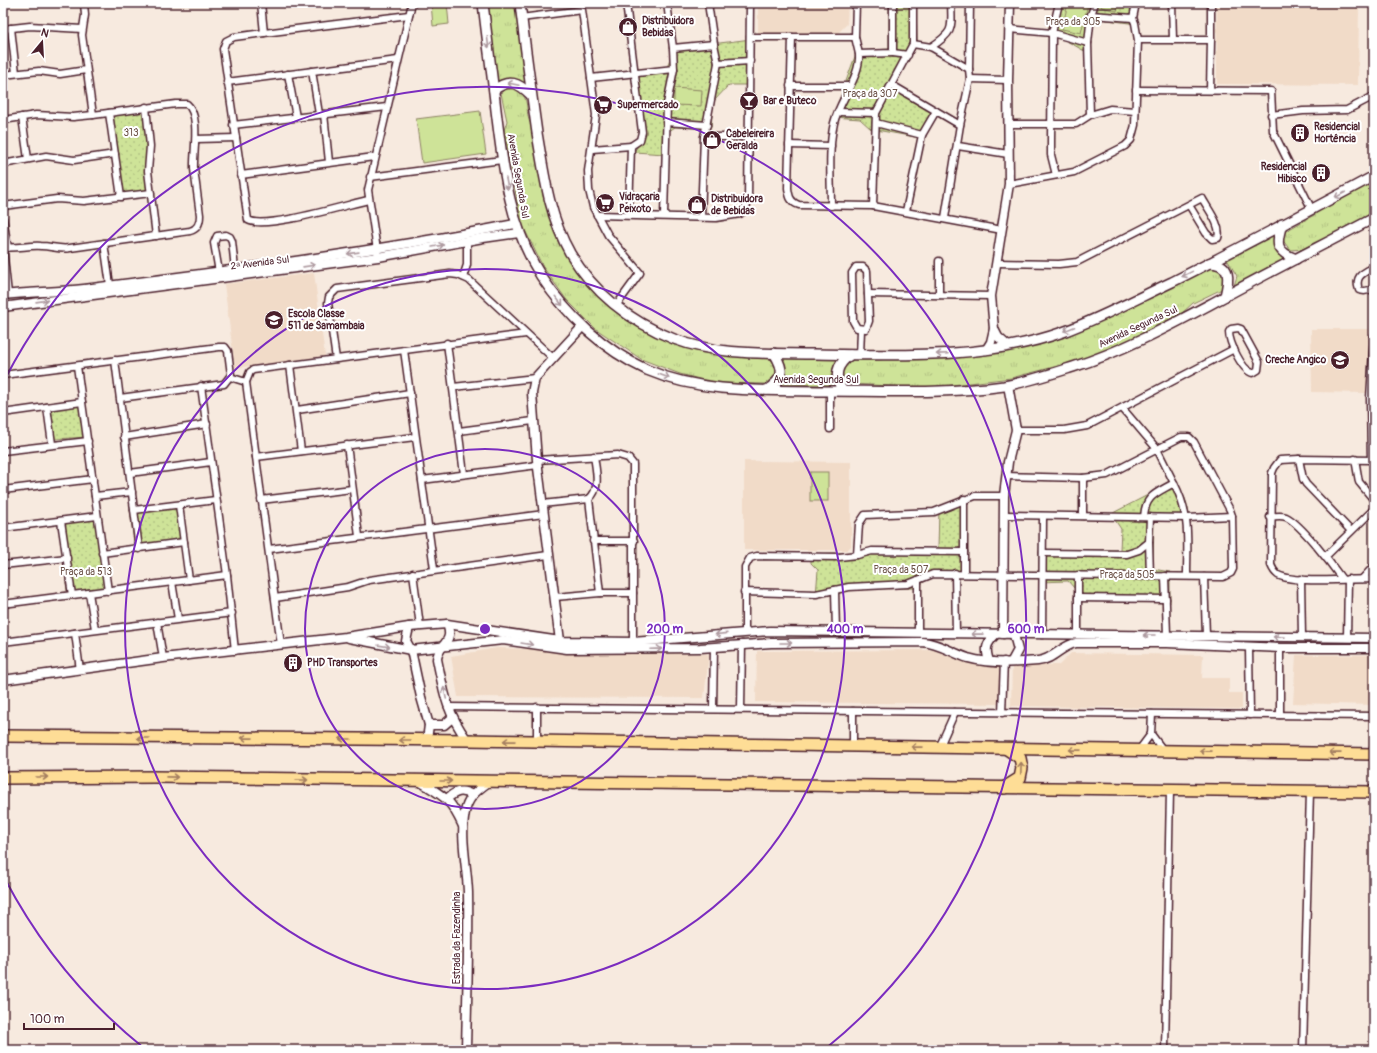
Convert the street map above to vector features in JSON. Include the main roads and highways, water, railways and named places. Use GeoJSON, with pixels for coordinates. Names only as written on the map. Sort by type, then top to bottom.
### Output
{"type":"FeatureCollection","features":[{"type":"Feature","properties":{"kind":"highway"},"geometry":{"type":"LineString","coordinates":[[3,736],[467,740],[1374,754]]}},
{"type":"Feature","properties":{"kind":"highway"},"geometry":{"type":"LineString","coordinates":[[1004,788],[1020,778],[1022,768],[1020,758],[1005,748]]}},
{"type":"Feature","properties":{"kind":"highway"},"geometry":{"type":"LineString","coordinates":[[3,778],[155,777],[1374,792]]}},
{"type":"Feature","properties":{"kind":"main road","name":"Avenida Segunda Sul"},"geometry":{"type":"LineString","coordinates":[[483,3],[502,160],[515,224],[519,233],[540,275],[559,302],[582,327],[630,361],[669,378],[711,388],[767,390],[926,392],[1008,385],[1075,366],[1117,350],[1225,296],[1374,218]]}},
{"type":"Feature","properties":{"kind":"main road"},"geometry":{"type":"LineString","coordinates":[[520,3],[531,95],[547,195],[556,222],[570,252],[584,273],[600,292],[633,319],[651,329],[677,340],[719,350],[751,354],[959,354],[1033,341],[1063,332],[1109,313],[1312,210],[1374,176]]}},
{"type":"Feature","properties":{"kind":"main road"},"geometry":{"type":"LineString","coordinates":[[494,90],[507,82],[516,83],[531,95]]}},
{"type":"Feature","properties":{"kind":"main road"},"geometry":{"type":"LineString","coordinates":[[1282,224],[1278,247],[1287,256],[1296,259]]}},
{"type":"Feature","properties":{"kind":"main road"},"geometry":{"type":"LineString","coordinates":[[1209,263],[1216,263],[1227,273],[1228,285],[1225,296]]}},
{"type":"Feature","properties":{"kind":"main road"},"geometry":{"type":"LineString","coordinates":[[767,390],[778,380],[782,372],[782,368],[774,353]]}},
{"type":"Feature","properties":{"kind":"main road"},"geometry":{"type":"LineString","coordinates":[[842,390],[837,382],[836,374],[839,366],[855,355]]}},
{"type":"Feature","properties":{"kind":"place","name":"Distribuidora Bebidas"},"geometry":{"type":"Point","coordinates":[628,27]}},
{"type":"Feature","properties":{"kind":"place","name":"Bar e Buteco"},"geometry":{"type":"Point","coordinates":[749,101]}},
{"type":"Feature","properties":{"kind":"place","name":"Supermercado"},"geometry":{"type":"Point","coordinates":[603,105]}},
{"type":"Feature","properties":{"kind":"place","name":"Residencial Hortência"},"geometry":{"type":"Point","coordinates":[1300,133]}},
{"type":"Feature","properties":{"kind":"place","name":"Cabeleireira Geralda"},"geometry":{"type":"Point","coordinates":[712,140]}},
{"type":"Feature","properties":{"kind":"place","name":"Residencial Hibisco"},"geometry":{"type":"Point","coordinates":[1321,173]}},
{"type":"Feature","properties":{"kind":"place","name":"Vidraçaria Peixoto"},"geometry":{"type":"Point","coordinates":[605,203]}},
{"type":"Feature","properties":{"kind":"place","name":"Distribuidora de Bebidas"},"geometry":{"type":"Point","coordinates":[697,205]}},
{"type":"Feature","properties":{"kind":"place","name":"Escola Classe 511 de Samambaia"},"geometry":{"type":"Point","coordinates":[274,320]}},
{"type":"Feature","properties":{"kind":"place","name":"Creche Angico"},"geometry":{"type":"Point","coordinates":[1340,360]}},
{"type":"Feature","properties":{"kind":"place","name":"PHD Transportes"},"geometry":{"type":"Point","coordinates":[293,663]}},
{"type":"Feature","properties":{"kind":"park label","name":"Praça da 305"},"geometry":{"type":"Point","coordinates":[1073,22]}},
{"type":"Feature","properties":{"kind":"park label","name":"Praça da 307"},"geometry":{"type":"Point","coordinates":[870,94]}},
{"type":"Feature","properties":{"kind":"park label","name":"313"},"geometry":{"type":"Point","coordinates":[131,133]}},
{"type":"Feature","properties":{"kind":"park label","name":"Praça da 507"},"geometry":{"type":"Point","coordinates":[901,570]}},
{"type":"Feature","properties":{"kind":"park label","name":"Praça da 513"},"geometry":{"type":"Point","coordinates":[86,572]}},
{"type":"Feature","properties":{"kind":"park label","name":"Praça da 505"},"geometry":{"type":"Point","coordinates":[1127,575]}}]}
